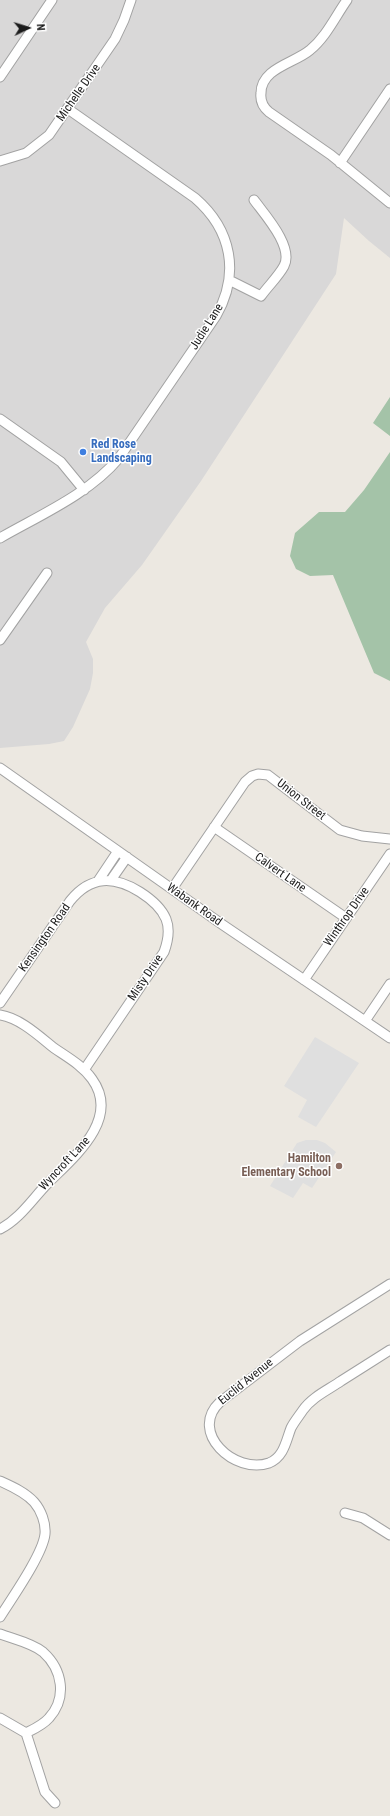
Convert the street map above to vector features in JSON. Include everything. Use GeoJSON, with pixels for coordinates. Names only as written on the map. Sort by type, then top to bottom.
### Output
{"type":"FeatureCollection","features":[{"type":"Feature","properties":{"kind":"street"},"geometry":{"type":"LineString","coordinates":[[0,77],[52,0]]}},
{"type":"Feature","properties":{"kind":"street","name":"Michelle Drive"},"geometry":{"type":"LineString","coordinates":[[0,161],[26,153],[43,141],[68,109],[115,40],[131,0]]}},
{"type":"Feature","properties":{"kind":"street"},"geometry":{"type":"LineString","coordinates":[[347,0],[310,51],[276,69],[264,81],[261,91],[262,102],[269,112],[340,163],[390,203]]}},
{"type":"Feature","properties":{"kind":"street"},"geometry":{"type":"LineString","coordinates":[[340,163],[390,89]]}},
{"type":"Feature","properties":{"kind":"street","name":"Judie Lane"},"geometry":{"type":"LineString","coordinates":[[0,538],[84,490],[105,474],[122,454],[216,316],[226,293],[229,280],[230,263],[226,240],[218,223],[204,206],[68,109]]}},
{"type":"Feature","properties":{"kind":"street"},"geometry":{"type":"LineString","coordinates":[[229,280],[261,296],[284,265],[286,253],[283,243],[254,200]]}},
{"type":"Feature","properties":{"kind":"street"},"geometry":{"type":"LineString","coordinates":[[0,419],[61,462],[84,490]]}},
{"type":"Feature","properties":{"kind":"street"},"geometry":{"type":"LineString","coordinates":[[0,640],[47,573]]}},
{"type":"Feature","properties":{"kind":"street","name":"Wabank Road"},"geometry":{"type":"LineString","coordinates":[[0,768],[172,889],[390,1038]]}},
{"type":"Feature","properties":{"kind":"street","name":"Union Street"},"geometry":{"type":"LineString","coordinates":[[172,889],[245,782],[252,776],[263,774],[272,777],[340,830],[362,836],[390,839]]}},
{"type":"Feature","properties":{"kind":"street","name":"Calvert Lane"},"geometry":{"type":"LineString","coordinates":[[214,827],[346,918]]}},
{"type":"Feature","properties":{"kind":"street","name":"Kensington Road"},"geometry":{"type":"LineString","coordinates":[[98,881],[118,851]]}},
{"type":"Feature","properties":{"kind":"street","name":"Winthrop Drive"},"geometry":{"type":"LineString","coordinates":[[304,980],[390,854]]}},
{"type":"Feature","properties":{"kind":"street"},"geometry":{"type":"LineString","coordinates":[[111,880],[126,857]]}},
{"type":"Feature","properties":{"kind":"street","name":"Kensington Road"},"geometry":{"type":"LineString","coordinates":[[0,1004],[76,894],[89,884],[98,881],[111,880]]}},
{"type":"Feature","properties":{"kind":"street","name":"Misty Drive"},"geometry":{"type":"LineString","coordinates":[[84,1070],[160,959],[167,943],[168,931],[166,920],[159,907],[127,884],[111,880]]}},
{"type":"Feature","properties":{"kind":"street"},"geometry":{"type":"LineString","coordinates":[[365,1021],[390,984]]}},
{"type":"Feature","properties":{"kind":"street","name":"Wyncroft Lane"},"geometry":{"type":"LineString","coordinates":[[0,1015],[29,1029],[84,1070],[92,1079],[99,1095],[100,1112],[94,1132],[78,1153],[11,1222],[0,1229]]}},
{"type":"Feature","properties":{"kind":"street","name":"Euclid Avenue"},"geometry":{"type":"LineString","coordinates":[[390,1284],[300,1340],[220,1402],[212,1413],[210,1421],[212,1438],[216,1444],[231,1458],[244,1464],[252,1465],[270,1463],[281,1454],[292,1428],[302,1411],[316,1398],[390,1350]]}},
{"type":"Feature","properties":{"kind":"street"},"geometry":{"type":"LineString","coordinates":[[0,1481],[12,1487],[34,1502],[44,1521],[45,1533],[41,1549],[0,1617]]}},
{"type":"Feature","properties":{"kind":"street"},"geometry":{"type":"LineString","coordinates":[[345,1512],[363,1518],[390,1535]]}},
{"type":"Feature","properties":{"kind":"street"},"geometry":{"type":"LineString","coordinates":[[0,1634],[35,1648],[43,1653],[52,1663],[59,1676],[60,1698],[55,1710],[48,1719],[26,1733]]}},
{"type":"Feature","properties":{"kind":"street"},"geometry":{"type":"LineString","coordinates":[[0,1718],[26,1733],[46,1792],[55,1803]]}},
{"type":"Feature","properties":{"kind":"shaded area"},"geometry":{"type":"Polygon","coordinates":[[[0,0],[390,0],[390,258],[344,218],[336,274],[201,481],[142,565],[105,608],[86,642],[93,659],[93,673],[90,689],[73,727],[64,741],[49,744],[0,748],[0,0]]]}},
{"type":"Feature","properties":{"kind":"shaded area"},"geometry":{"type":"Polygon","coordinates":[[[315,1037],[359,1063],[316,1127],[298,1117],[307,1100],[284,1086],[315,1037]]]}},
{"type":"Feature","properties":{"kind":"shaded area"},"geometry":{"type":"Polygon","coordinates":[[[306,1140],[317,1140],[325,1143],[336,1152],[312,1188],[303,1183],[293,1198],[270,1186],[297,1143],[306,1140]]]}},
{"type":"Feature","properties":{"kind":"green space"},"geometry":{"type":"Polygon","coordinates":[[[390,397],[390,436],[373,423],[390,397]]]}},
{"type":"Feature","properties":{"kind":"green space"},"geometry":{"type":"Polygon","coordinates":[[[390,452],[390,681],[374,673],[333,575],[310,576],[296,569],[290,556],[295,533],[319,512],[345,512],[364,490],[390,452]]]}},
{"type":"Feature","properties":{"kind":"place","name":"Red Rose Landscaping"},"geometry":{"type":"Point","coordinates":[83,452]}},
{"type":"Feature","properties":{"kind":"place","name":"Hamilton Elementary School"},"geometry":{"type":"Point","coordinates":[339,1166]}}]}
